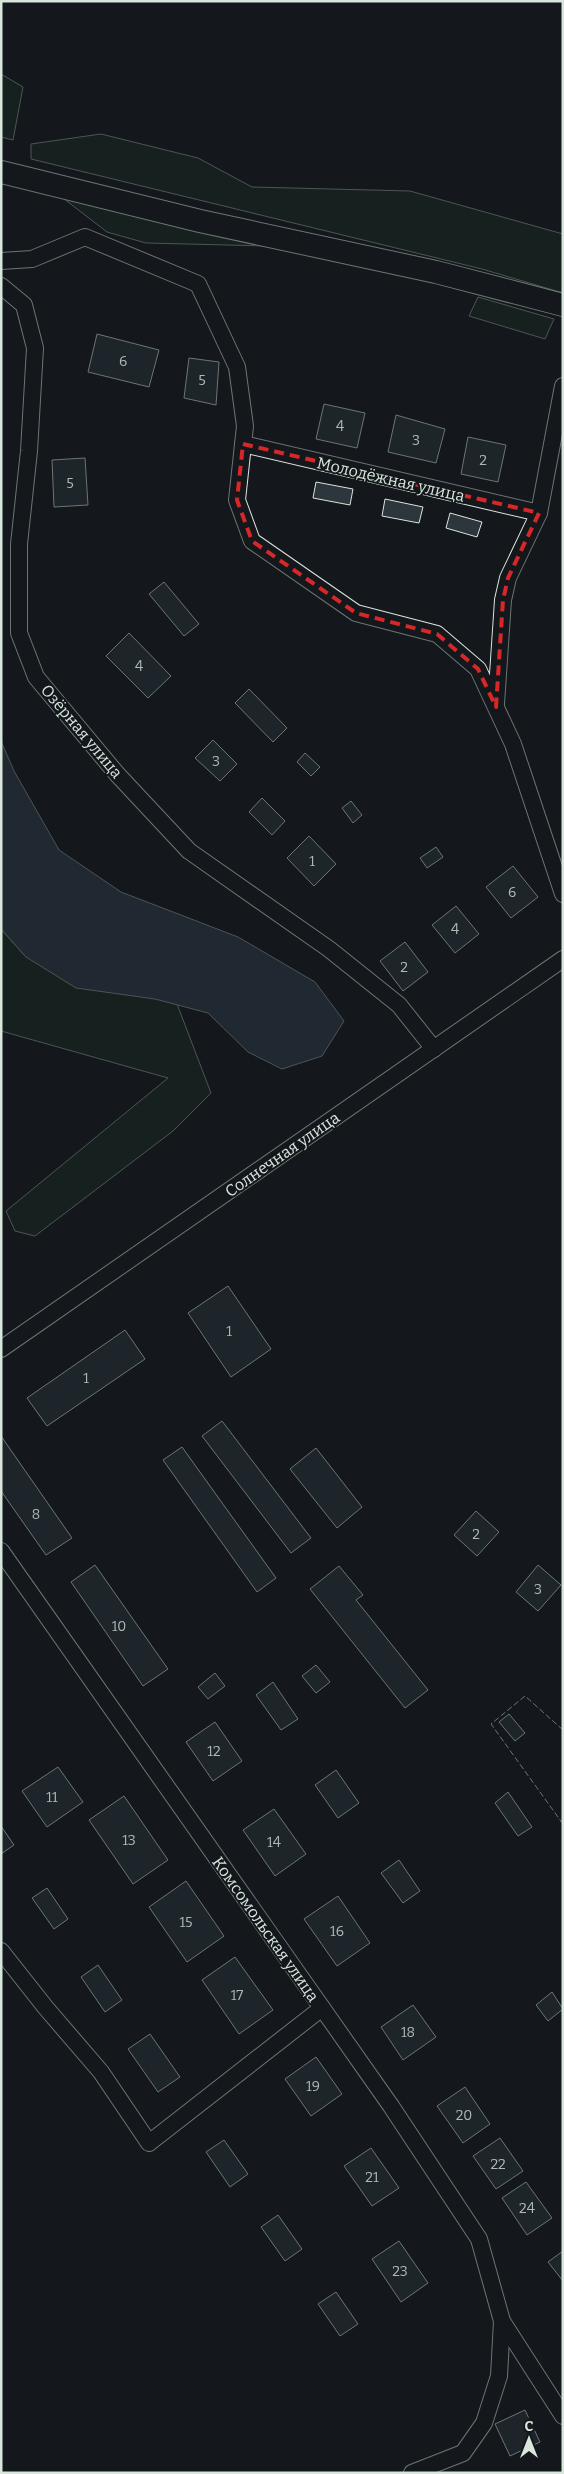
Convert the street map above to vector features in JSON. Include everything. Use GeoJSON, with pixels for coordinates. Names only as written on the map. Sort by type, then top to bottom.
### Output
{"type":"FeatureCollection","features":[{"type":"Feature","properties":{"kind":"main road"},"geometry":{"type":"LineString","coordinates":[[1,172],[200,221],[436,272],[563,305]]}},
{"type":"Feature","properties":{"kind":"street"},"geometry":{"type":"LineString","coordinates":[[1,261],[32,259],[85,237],[198,284],[236,367],[245,426],[236,500],[252,541],[356,613],[437,634],[478,669],[513,744],[563,894]]}},
{"type":"Feature","properties":{"kind":"street","name":"Озёрная улица"},"geometry":{"type":"LineString","coordinates":[[1,286],[24,305],[36,348],[29,451],[19,544],[19,633],[36,677],[117,774],[189,851],[345,962],[399,1005],[434,1049]]}},
{"type":"Feature","properties":{"kind":"street"},"geometry":{"type":"LineString","coordinates":[[496,707],[503,600],[508,578],[539,513],[563,386]]}},
{"type":"Feature","properties":{"kind":"street","name":"Молодёжная улица"},"geometry":{"type":"LineString","coordinates":[[243,444],[539,513]]}},
{"type":"Feature","properties":{"kind":"street","name":"Солнечная улица"},"geometry":{"type":"LineString","coordinates":[[1,1349],[563,959]]}},
{"type":"Feature","properties":{"kind":"street","name":"Комсомольская улица"},"geometry":{"type":"LineString","coordinates":[[1,1551],[391,2106],[479,2239],[502,2321]]}},
{"type":"Feature","properties":{"kind":"street"},"geometry":{"type":"LineString","coordinates":[[1,1951],[46,2008],[101,2072],[149,2143],[322,2008]]}},
{"type":"Feature","properties":{"kind":"street"},"geometry":{"type":"LineString","coordinates":[[502,2321],[563,2416]]}},
{"type":"Feature","properties":{"kind":"street"},"geometry":{"type":"LineString","coordinates":[[412,2473],[463,2453],[484,2423],[499,2376],[502,2321]]}},
{"type":"Feature","properties":{"kind":"highlighted area"},"geometry":{"type":"Polygon","coordinates":[[[243,444],[539,513],[508,578],[503,600],[496,707],[478,669],[437,634],[356,613],[252,541],[237,500],[243,444]]]}},
{"type":"Feature","properties":{"kind":"green space"},"geometry":{"type":"Polygon","coordinates":[[[1,74],[23,87],[13,140],[1,137],[1,74]]]}},
{"type":"Feature","properties":{"kind":"green space"},"geometry":{"type":"Polygon","coordinates":[[[101,134],[198,158],[252,187],[410,191],[563,234],[563,293],[482,269],[31,159],[31,144],[101,134]]]}},
{"type":"Feature","properties":{"kind":"green space"},"geometry":{"type":"Polygon","coordinates":[[[55,192],[268,246],[146,243],[107,232],[55,192]]]}},
{"type":"Feature","properties":{"kind":"green space"},"geometry":{"type":"Polygon","coordinates":[[[478,297],[554,319],[545,339],[469,316],[478,297]]]}},
{"type":"Feature","properties":{"kind":"green space"},"geometry":{"type":"Polygon","coordinates":[[[1,929],[26,957],[177,1004],[211,1093],[173,1131],[35,1236],[15,1231],[6,1211],[168,1078],[1,1031],[1,929]]]}},
{"type":"Feature","properties":{"kind":"water"},"geometry":{"type":"Polygon","coordinates":[[[1,741],[14,771],[59,850],[121,892],[238,937],[315,982],[344,1021],[322,1056],[282,1069],[248,1052],[208,1013],[155,999],[76,988],[26,957],[1,929],[1,741]]]}},
{"type":"Feature","properties":{"kind":"building"},"geometry":{"type":"Polygon","coordinates":[[[97,334],[159,350],[149,387],[88,372],[97,334]]]}},
{"type":"Feature","properties":{"kind":"building"},"geometry":{"type":"Polygon","coordinates":[[[189,358],[219,362],[216,405],[184,398],[189,358]]]}},
{"type":"Feature","properties":{"kind":"building"},"geometry":{"type":"Polygon","coordinates":[[[324,404],[365,413],[357,448],[316,439],[324,404]]]}},
{"type":"Feature","properties":{"kind":"building"},"geometry":{"type":"Polygon","coordinates":[[[396,415],[445,429],[436,463],[388,452],[396,415]]]}},
{"type":"Feature","properties":{"kind":"building"},"geometry":{"type":"Polygon","coordinates":[[[468,437],[506,445],[498,482],[461,474],[468,437]]]}},
{"type":"Feature","properties":{"kind":"building"},"geometry":{"type":"Polygon","coordinates":[[[85,458],[88,505],[54,507],[52,460],[85,458]]]}},
{"type":"Feature","properties":{"kind":"building"},"geometry":{"type":"Polygon","coordinates":[[[316,482],[353,489],[350,505],[313,498],[316,482]]]}},
{"type":"Feature","properties":{"kind":"building"},"geometry":{"type":"Polygon","coordinates":[[[385,499],[423,507],[419,523],[382,516],[385,499]]]}},
{"type":"Feature","properties":{"kind":"building"},"geometry":{"type":"Polygon","coordinates":[[[450,513],[482,522],[477,537],[446,528],[450,513]]]}},
{"type":"Feature","properties":{"kind":"building"},"geometry":{"type":"Polygon","coordinates":[[[164,582],[199,624],[184,636],[149,594],[164,582]]]}},
{"type":"Feature","properties":{"kind":"building"},"geometry":{"type":"Polygon","coordinates":[[[129,633],[171,676],[148,698],[106,656],[129,633]]]}},
{"type":"Feature","properties":{"kind":"building"},"geometry":{"type":"Polygon","coordinates":[[[249,689],[287,728],[273,742],[235,703],[249,689]]]}},
{"type":"Feature","properties":{"kind":"building"},"geometry":{"type":"Polygon","coordinates":[[[213,740],[237,764],[220,781],[195,758],[213,740]]]}},
{"type":"Feature","properties":{"kind":"building"},"geometry":{"type":"Polygon","coordinates":[[[305,753],[320,767],[311,776],[297,762],[305,753]]]}},
{"type":"Feature","properties":{"kind":"building"},"geometry":{"type":"Polygon","coordinates":[[[262,798],[285,821],[272,835],[249,812],[262,798]]]}},
{"type":"Feature","properties":{"kind":"building"},"geometry":{"type":"Polygon","coordinates":[[[351,801],[362,815],[353,823],[342,808],[351,801]]]}},
{"type":"Feature","properties":{"kind":"building"},"geometry":{"type":"Polygon","coordinates":[[[309,836],[336,864],[314,886],[287,858],[309,836]]]}},
{"type":"Feature","properties":{"kind":"building"},"geometry":{"type":"Polygon","coordinates":[[[436,847],[443,857],[427,868],[420,858],[436,847]]]}},
{"type":"Feature","properties":{"kind":"building"},"geometry":{"type":"Polygon","coordinates":[[[513,866],[538,897],[511,918],[486,887],[513,866]]]}},
{"type":"Feature","properties":{"kind":"building"},"geometry":{"type":"Polygon","coordinates":[[[456,906],[479,934],[455,953],[432,925],[456,906]]]}},
{"type":"Feature","properties":{"kind":"building"},"geometry":{"type":"Polygon","coordinates":[[[405,942],[428,972],[403,991],[380,961],[405,942]]]}},
{"type":"Feature","properties":{"kind":"building"},"geometry":{"type":"Polygon","coordinates":[[[228,1286],[271,1349],[231,1377],[188,1313],[228,1286]]]}},
{"type":"Feature","properties":{"kind":"building"},"geometry":{"type":"Polygon","coordinates":[[[125,1330],[145,1359],[47,1426],[27,1398],[125,1330]]]}},
{"type":"Feature","properties":{"kind":"building"},"geometry":{"type":"Polygon","coordinates":[[[222,1421],[311,1538],[291,1553],[202,1436],[222,1421]]]}},
{"type":"Feature","properties":{"kind":"building"},"geometry":{"type":"Polygon","coordinates":[[[1,1436],[72,1538],[46,1555],[1,1491],[1,1436]]]}},
{"type":"Feature","properties":{"kind":"building"},"geometry":{"type":"Polygon","coordinates":[[[182,1447],[276,1578],[257,1592],[163,1460],[182,1447]]]}},
{"type":"Feature","properties":{"kind":"building"},"geometry":{"type":"Polygon","coordinates":[[[316,1448],[362,1507],[337,1528],[290,1469],[316,1448]]]}},
{"type":"Feature","properties":{"kind":"building"},"geometry":{"type":"Polygon","coordinates":[[[476,1511],[499,1532],[477,1556],[454,1535],[476,1511]]]}},
{"type":"Feature","properties":{"kind":"building"},"geometry":{"type":"Polygon","coordinates":[[[95,1565],[168,1669],[143,1686],[71,1582],[95,1565]]]}},
{"type":"Feature","properties":{"kind":"building"},"geometry":{"type":"Polygon","coordinates":[[[538,1565],[561,1585],[538,1611],[516,1592],[538,1565]]]}},
{"type":"Feature","properties":{"kind":"building"},"geometry":{"type":"Polygon","coordinates":[[[339,1566],[363,1595],[356,1600],[428,1690],[405,1708],[310,1589],[339,1566]]]}},
{"type":"Feature","properties":{"kind":"building"},"geometry":{"type":"Polygon","coordinates":[[[316,1665],[330,1682],[316,1693],[302,1676],[316,1665]]]}},
{"type":"Feature","properties":{"kind":"building"},"geometry":{"type":"Polygon","coordinates":[[[215,1673],[225,1686],[208,1699],[198,1687],[215,1673]]]}},
{"type":"Feature","properties":{"kind":"building"},"geometry":{"type":"Polygon","coordinates":[[[273,1682],[298,1719],[281,1730],[256,1695],[273,1682]]]}},
{"type":"Feature","properties":{"kind":"building"},"geometry":{"type":"Polygon","coordinates":[[[509,1714],[525,1733],[515,1741],[499,1722],[509,1714]]]}},
{"type":"Feature","properties":{"kind":"building"},"geometry":{"type":"Polygon","coordinates":[[[215,1722],[242,1761],[213,1781],[186,1742],[215,1722]]]}},
{"type":"Feature","properties":{"kind":"building"},"geometry":{"type":"Polygon","coordinates":[[[58,1767],[83,1802],[47,1827],[22,1791],[58,1767]]]}},
{"type":"Feature","properties":{"kind":"building"},"geometry":{"type":"Polygon","coordinates":[[[336,1770],[359,1803],[338,1818],[315,1785],[336,1770]]]}},
{"type":"Feature","properties":{"kind":"building"},"geometry":{"type":"Polygon","coordinates":[[[508,1792],[532,1827],[518,1836],[495,1803],[508,1792]]]}},
{"type":"Feature","properties":{"kind":"building"},"geometry":{"type":"Polygon","coordinates":[[[124,1796],[168,1860],[133,1884],[89,1820],[124,1796]]]}},
{"type":"Feature","properties":{"kind":"building"},"geometry":{"type":"Polygon","coordinates":[[[274,1809],[306,1854],[275,1876],[243,1830],[274,1809]]]}},
{"type":"Feature","properties":{"kind":"building"},"geometry":{"type":"Polygon","coordinates":[[[1,1826],[14,1845],[1,1854],[1,1826]]]}},
{"type":"Feature","properties":{"kind":"building"},"geometry":{"type":"Polygon","coordinates":[[[399,1860],[420,1891],[403,1903],[381,1873],[399,1860]]]}},
{"type":"Feature","properties":{"kind":"building"},"geometry":{"type":"Polygon","coordinates":[[[186,1881],[224,1936],[187,1962],[149,1907],[186,1881]]]}},
{"type":"Feature","properties":{"kind":"building"},"geometry":{"type":"Polygon","coordinates":[[[47,1888],[68,1919],[54,1929],[32,1898],[47,1888]]]}},
{"type":"Feature","properties":{"kind":"building"},"geometry":{"type":"Polygon","coordinates":[[[338,1896],[370,1943],[337,1966],[304,1919],[338,1896]]]}},
{"type":"Feature","properties":{"kind":"building"},"geometry":{"type":"Polygon","coordinates":[[[235,1957],[273,2010],[239,2034],[202,1980],[235,1957]]]}},
{"type":"Feature","properties":{"kind":"building"},"geometry":{"type":"Polygon","coordinates":[[[98,1965],[122,2000],[105,2012],[81,1977],[98,1965]]]}},
{"type":"Feature","properties":{"kind":"building"},"geometry":{"type":"Polygon","coordinates":[[[552,1992],[563,2009],[548,2021],[536,2005],[552,1992]]]}},
{"type":"Feature","properties":{"kind":"building"},"geometry":{"type":"Polygon","coordinates":[[[413,2005],[436,2037],[403,2060],[381,2027],[413,2005]]]}},
{"type":"Feature","properties":{"kind":"building"},"geometry":{"type":"Polygon","coordinates":[[[150,2034],[180,2077],[158,2092],[128,2049],[150,2034]]]}},
{"type":"Feature","properties":{"kind":"building"},"geometry":{"type":"Polygon","coordinates":[[[316,2057],[342,2094],[311,2116],[285,2079],[316,2057]]]}},
{"type":"Feature","properties":{"kind":"building"},"geometry":{"type":"Polygon","coordinates":[[[465,2087],[490,2124],[463,2143],[437,2106],[465,2087]]]}},
{"type":"Feature","properties":{"kind":"building"},"geometry":{"type":"Polygon","coordinates":[[[500,2138],[523,2171],[496,2189],[473,2156],[500,2138]]]}},
{"type":"Feature","properties":{"kind":"building"},"geometry":{"type":"Polygon","coordinates":[[[224,2140],[248,2174],[230,2187],[206,2152],[224,2140]]]}},
{"type":"Feature","properties":{"kind":"building"},"geometry":{"type":"Polygon","coordinates":[[[371,2148],[399,2188],[372,2206],[344,2166],[371,2148]]]}},
{"type":"Feature","properties":{"kind":"building"},"geometry":{"type":"Polygon","coordinates":[[[526,2182],[552,2218],[527,2235],[502,2198],[526,2182]]]}},
{"type":"Feature","properties":{"kind":"building"},"geometry":{"type":"Polygon","coordinates":[[[278,2215],[302,2249],[285,2261],[261,2227],[278,2215]]]}},
{"type":"Feature","properties":{"kind":"building"},"geometry":{"type":"Polygon","coordinates":[[[399,2241],[428,2283],[401,2302],[372,2259],[399,2241]]]}},
{"type":"Feature","properties":{"kind":"building"},"geometry":{"type":"Polygon","coordinates":[[[563,2251],[563,2281],[548,2262],[563,2251]]]}},
{"type":"Feature","properties":{"kind":"building"},"geometry":{"type":"Polygon","coordinates":[[[336,2292],[358,2324],[340,2336],[318,2304],[336,2292]]]}},
{"type":"Feature","properties":{"kind":"building"},"geometry":{"type":"Polygon","coordinates":[[[525,2410],[540,2442],[510,2456],[495,2424],[525,2410]]]}},
{"type":"Feature","properties":{"kind":"fence"},"geometry":{"type":"LineString","coordinates":[[563,1730],[525,1696],[491,1724],[563,1824]]}}]}
